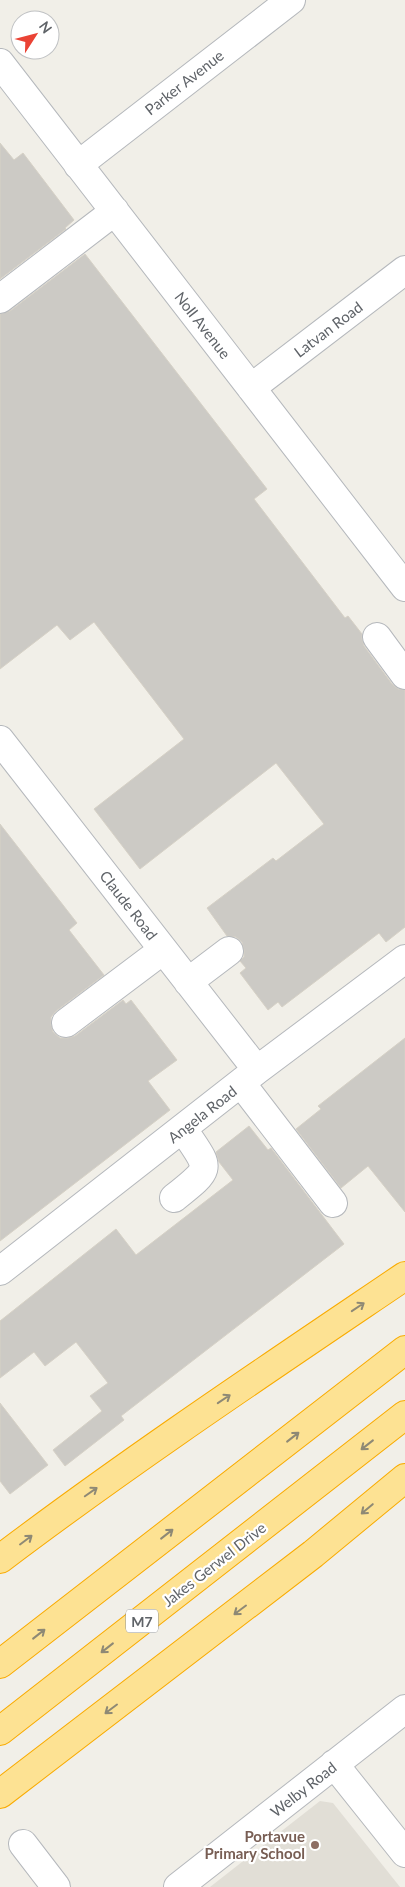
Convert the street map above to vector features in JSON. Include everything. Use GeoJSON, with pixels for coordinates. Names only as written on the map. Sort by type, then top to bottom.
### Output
{"type":"FeatureCollection","features":[{"type":"Feature","properties":{"kind":"highway"},"geometry":{"type":"LineString","coordinates":[[0,1559],[51,1520],[184,1426],[405,1276]]}},
{"type":"Feature","properties":{"kind":"highway"},"geometry":{"type":"LineString","coordinates":[[0,1664],[405,1350]]}},
{"type":"Feature","properties":{"kind":"highway","name":"Jakes Gerwel Drive"},"geometry":{"type":"LineString","coordinates":[[0,1731],[405,1415]]}},
{"type":"Feature","properties":{"kind":"highway"},"geometry":{"type":"LineString","coordinates":[[0,1794],[313,1554],[405,1478]]}},
{"type":"Feature","properties":{"kind":"street","name":"Parker Avenue"},"geometry":{"type":"LineString","coordinates":[[78,165],[290,0]]}},
{"type":"Feature","properties":{"kind":"street","name":"Noll Avenue"},"geometry":{"type":"LineString","coordinates":[[0,63],[405,587]]}},
{"type":"Feature","properties":{"kind":"street"},"geometry":{"type":"LineString","coordinates":[[0,299],[114,211]]}},
{"type":"Feature","properties":{"kind":"street","name":"Latvan Road"},"geometry":{"type":"LineString","coordinates":[[251,388],[405,270]]}},
{"type":"Feature","properties":{"kind":"street"},"geometry":{"type":"LineString","coordinates":[[377,637],[405,675]]}},
{"type":"Feature","properties":{"kind":"street","name":"Claude Road"},"geometry":{"type":"LineString","coordinates":[[0,740],[188,982],[333,1203]]}},
{"type":"Feature","properties":{"kind":"street"},"geometry":{"type":"LineString","coordinates":[[66,1024],[163,950]]}},
{"type":"Feature","properties":{"kind":"street"},"geometry":{"type":"LineString","coordinates":[[188,982],[229,951]]}},
{"type":"Feature","properties":{"kind":"street","name":"Angela Road"},"geometry":{"type":"LineString","coordinates":[[0,1271],[249,1077],[405,959]]}},
{"type":"Feature","properties":{"kind":"street"},"geometry":{"type":"LineString","coordinates":[[174,1198],[199,1178],[204,1171],[205,1165],[202,1157],[183,1129]]}},
{"type":"Feature","properties":{"kind":"street","name":"Welby Road"},"geometry":{"type":"LineString","coordinates":[[178,1887],[405,1709]]}},
{"type":"Feature","properties":{"kind":"street"},"geometry":{"type":"LineString","coordinates":[[334,1764],[405,1853]]}},
{"type":"Feature","properties":{"kind":"street"},"geometry":{"type":"LineString","coordinates":[[23,1844],[56,1887]]}},
{"type":"Feature","properties":{"kind":"shaded area","name":"Portavue Primary School"},"geometry":{"type":"Polygon","coordinates":[[[320,1801],[333,1803],[400,1887],[210,1887],[320,1801]]]}},
{"type":"Feature","properties":{"kind":"building"},"geometry":{"type":"Polygon","coordinates":[[[0,143],[14,160],[23,153],[74,220],[66,229],[0,279],[0,143]]]}},
{"type":"Feature","properties":{"kind":"building"},"geometry":{"type":"Polygon","coordinates":[[[85,254],[267,489],[254,499],[345,618],[348,616],[362,634],[364,646],[392,684],[398,689],[405,690],[405,927],[386,942],[379,933],[282,1007],[278,1002],[268,1010],[240,973],[246,968],[240,961],[244,957],[242,942],[236,937],[227,936],[207,908],[273,858],[276,861],[324,824],[276,763],[140,869],[94,809],[184,739],[94,622],[70,640],[57,625],[0,669],[0,314],[10,311],[85,254]]]}},
{"type":"Feature","properties":{"kind":"building"},"geometry":{"type":"Polygon","coordinates":[[[0,824],[77,923],[69,930],[104,975],[56,1011],[51,1017],[53,1032],[60,1038],[75,1036],[123,1000],[126,1004],[131,1000],[177,1060],[148,1081],[170,1110],[0,1241],[0,824]]]}},
{"type":"Feature","properties":{"kind":"building"},"geometry":{"type":"Polygon","coordinates":[[[405,1038],[405,1212],[368,1166],[341,1188],[296,1129],[321,1109],[318,1106],[405,1038]]]}},
{"type":"Feature","properties":{"kind":"building"},"geometry":{"type":"Polygon","coordinates":[[[249,1126],[268,1150],[271,1148],[344,1244],[121,1416],[124,1420],[65,1466],[53,1450],[102,1411],[90,1396],[108,1383],[76,1342],[45,1366],[34,1352],[0,1378],[0,1321],[116,1229],[136,1255],[233,1180],[219,1162],[216,1152],[249,1126]]]}},
{"type":"Feature","properties":{"kind":"building"},"geometry":{"type":"Polygon","coordinates":[[[0,1403],[48,1465],[10,1494],[0,1481],[0,1403]]]}},
{"type":"Feature","properties":{"kind":"place","name":"Portavue Primary School"},"geometry":{"type":"Point","coordinates":[315,1845]}}]}
